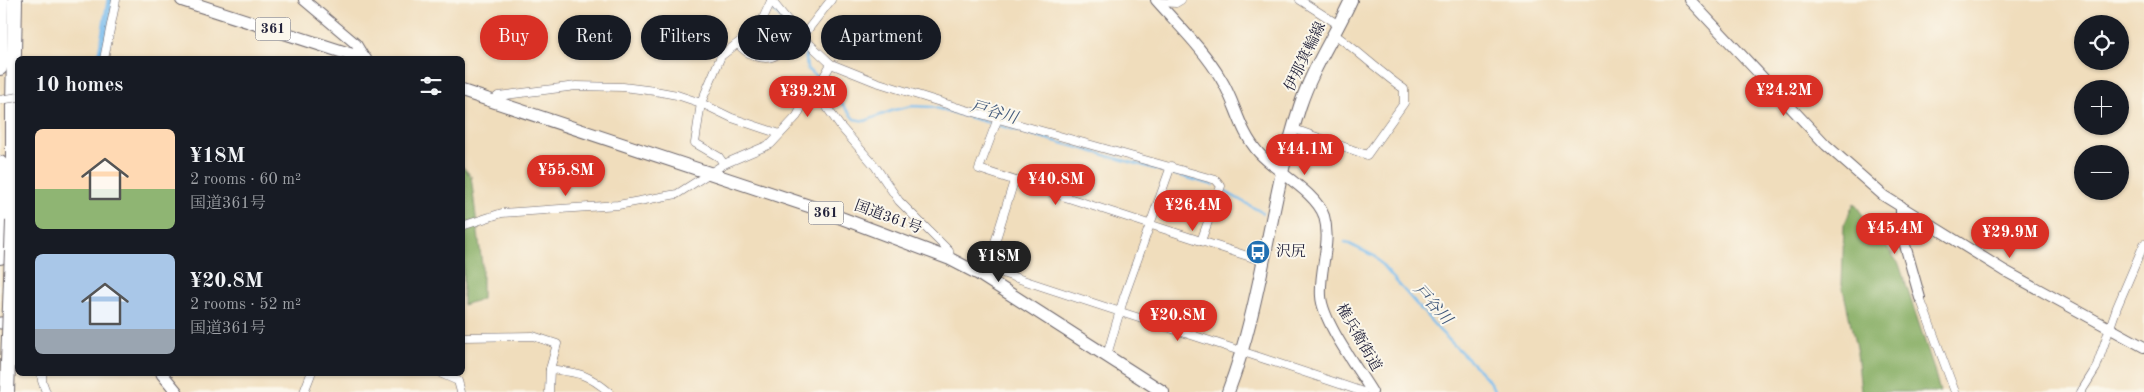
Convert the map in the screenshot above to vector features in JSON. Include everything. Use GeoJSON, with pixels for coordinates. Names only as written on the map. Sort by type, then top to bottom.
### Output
{"type":"FeatureCollection","features":[{"type":"Feature","properties":{"kind":"highway"},"geometry":{"type":"LineString","coordinates":[[0,68],[1,0]]}},
{"type":"Feature","properties":{"kind":"highway"},"geometry":{"type":"LineString","coordinates":[[7,392],[7,221],[13,105],[15,0]]}},
{"type":"Feature","properties":{"kind":"highway"},"geometry":{"type":"LineString","coordinates":[[0,163],[7,221],[0,257]]}},
{"type":"Feature","properties":{"kind":"main road","name":"361"},"geometry":{"type":"LineString","coordinates":[[182,0],[356,56]]}},
{"type":"Feature","properties":{"kind":"main road","name":"伊那箕輪線"},"geometry":{"type":"LineString","coordinates":[[1228,392],[1243,350],[1282,174],[1306,88],[1351,0]]}},
{"type":"Feature","properties":{"kind":"main road","name":"国道361号"},"geometry":{"type":"LineString","coordinates":[[465,92],[812,208],[983,271],[1162,392]]}},
{"type":"Feature","properties":{"kind":"main road"},"geometry":{"type":"LineString","coordinates":[[0,322],[15,322]]}},
{"type":"Feature","properties":{"kind":"main road"},"geometry":{"type":"LineString","coordinates":[[164,376],[177,392]]}},
{"type":"Feature","properties":{"kind":"street"},"geometry":{"type":"LineString","coordinates":[[105,56],[116,0]]}},
{"type":"Feature","properties":{"kind":"street"},"geometry":{"type":"LineString","coordinates":[[304,0],[356,44],[363,56]]}},
{"type":"Feature","properties":{"kind":"street"},"geometry":{"type":"LineString","coordinates":[[811,23],[831,0]]}},
{"type":"Feature","properties":{"kind":"street"},"geometry":{"type":"LineString","coordinates":[[1157,1],[1176,3],[1181,0]]}},
{"type":"Feature","properties":{"kind":"street"},"geometry":{"type":"LineString","coordinates":[[1294,129],[1367,155],[1404,103],[1404,89],[1368,62],[1337,30],[1300,0]]}},
{"type":"Feature","properties":{"kind":"street"},"geometry":{"type":"LineString","coordinates":[[1690,0],[1826,145],[1884,196],[2005,271],[2144,347]]}},
{"type":"Feature","properties":{"kind":"street"},"geometry":{"type":"LineString","coordinates":[[765,15],[771,1],[783,15]]}},
{"type":"Feature","properties":{"kind":"street","name":"権兵衛街道"},"geometry":{"type":"LineString","coordinates":[[1157,1],[1223,81],[1246,136],[1260,153],[1320,208],[1324,217],[1326,239],[1320,296],[1324,314],[1372,392]]}},
{"type":"Feature","properties":{"kind":"street"},"geometry":{"type":"LineString","coordinates":[[724,164],[719,157],[695,143],[701,103],[720,56],[738,44]]}},
{"type":"Feature","properties":{"kind":"street"},"geometry":{"type":"LineString","coordinates":[[811,45],[831,64],[876,82],[996,121],[1169,170],[1216,180],[1221,186],[1201,241]]}},
{"type":"Feature","properties":{"kind":"street"},"geometry":{"type":"LineString","coordinates":[[465,225],[502,213],[618,204],[677,194],[724,164],[771,144],[797,116],[806,98],[819,85],[831,64]]}},
{"type":"Feature","properties":{"kind":"street"},"geometry":{"type":"LineString","coordinates":[[819,85],[828,109],[840,126],[874,166],[900,201],[949,251],[950,259]]}},
{"type":"Feature","properties":{"kind":"street"},"geometry":{"type":"LineString","coordinates":[[492,101],[498,96],[576,86],[623,87],[678,95],[701,103],[732,118],[780,134]]}},
{"type":"Feature","properties":{"kind":"street"},"geometry":{"type":"LineString","coordinates":[[0,100],[15,98]]}},
{"type":"Feature","properties":{"kind":"street"},"geometry":{"type":"LineString","coordinates":[[996,121],[979,169],[1263,261]]}},
{"type":"Feature","properties":{"kind":"street"},"geometry":{"type":"LineString","coordinates":[[1107,355],[1124,298],[1169,170]]}},
{"type":"Feature","properties":{"kind":"street"},"geometry":{"type":"LineString","coordinates":[[1014,181],[983,271],[1243,350],[1363,392]]}},
{"type":"Feature","properties":{"kind":"street"},"geometry":{"type":"LineString","coordinates":[[1901,206],[1901,231],[1920,298],[1954,392]]}},
{"type":"Feature","properties":{"kind":"street"},"geometry":{"type":"LineString","coordinates":[[2081,392],[2096,368],[2109,327],[2144,244]]}},
{"type":"Feature","properties":{"kind":"street"},"geometry":{"type":"LineString","coordinates":[[465,337],[533,336],[557,344],[550,369],[549,392]]}},
{"type":"Feature","properties":{"kind":"street"},"geometry":{"type":"LineString","coordinates":[[550,369],[583,374],[592,378],[608,392]]}},
{"type":"Feature","properties":{"kind":"street"},"geometry":{"type":"LineString","coordinates":[[42,376],[46,392]]}},
{"type":"Feature","properties":{"kind":"street"},"geometry":{"type":"LineString","coordinates":[[304,392],[310,376]]}},
{"type":"Feature","properties":{"kind":"street"},"geometry":{"type":"LineString","coordinates":[[447,376],[458,380],[461,392]]}},
{"type":"Feature","properties":{"kind":"green space"},"geometry":{"type":"Polygon","coordinates":[[[465,169],[471,176],[482,265],[482,299],[465,304],[465,169]]]}},
{"type":"Feature","properties":{"kind":"green space"},"geometry":{"type":"Polygon","coordinates":[[[1854,203],[1899,264],[1940,392],[1861,392],[1857,353],[1842,284],[1844,225],[1854,203]]]}},
{"type":"Feature","properties":{"kind":"waterway"},"geometry":{"type":"LineString","coordinates":[[102,56],[111,0]]}},
{"type":"Feature","properties":{"kind":"waterway","name":"戸谷川"},"geometry":{"type":"LineString","coordinates":[[773,10],[778,15]]}},
{"type":"Feature","properties":{"kind":"waterway","name":"戸谷川"},"geometry":{"type":"LineString","coordinates":[[806,60],[807,69],[826,84],[854,119],[865,121],[894,110],[912,106],[932,107],[1213,185]]}},
{"type":"Feature","properties":{"kind":"waterway","name":"戸谷川"},"geometry":{"type":"LineString","coordinates":[[1226,192],[1263,213]]}},
{"type":"Feature","properties":{"kind":"waterway","name":"戸谷川"},"geometry":{"type":"LineString","coordinates":[[1345,242],[1374,256],[1438,329],[1486,377],[1496,392]]}},
{"type":"Feature","properties":{"kind":"place","name":"沢尻"},"geometry":{"type":"Point","coordinates":[1258,252]}}]}
